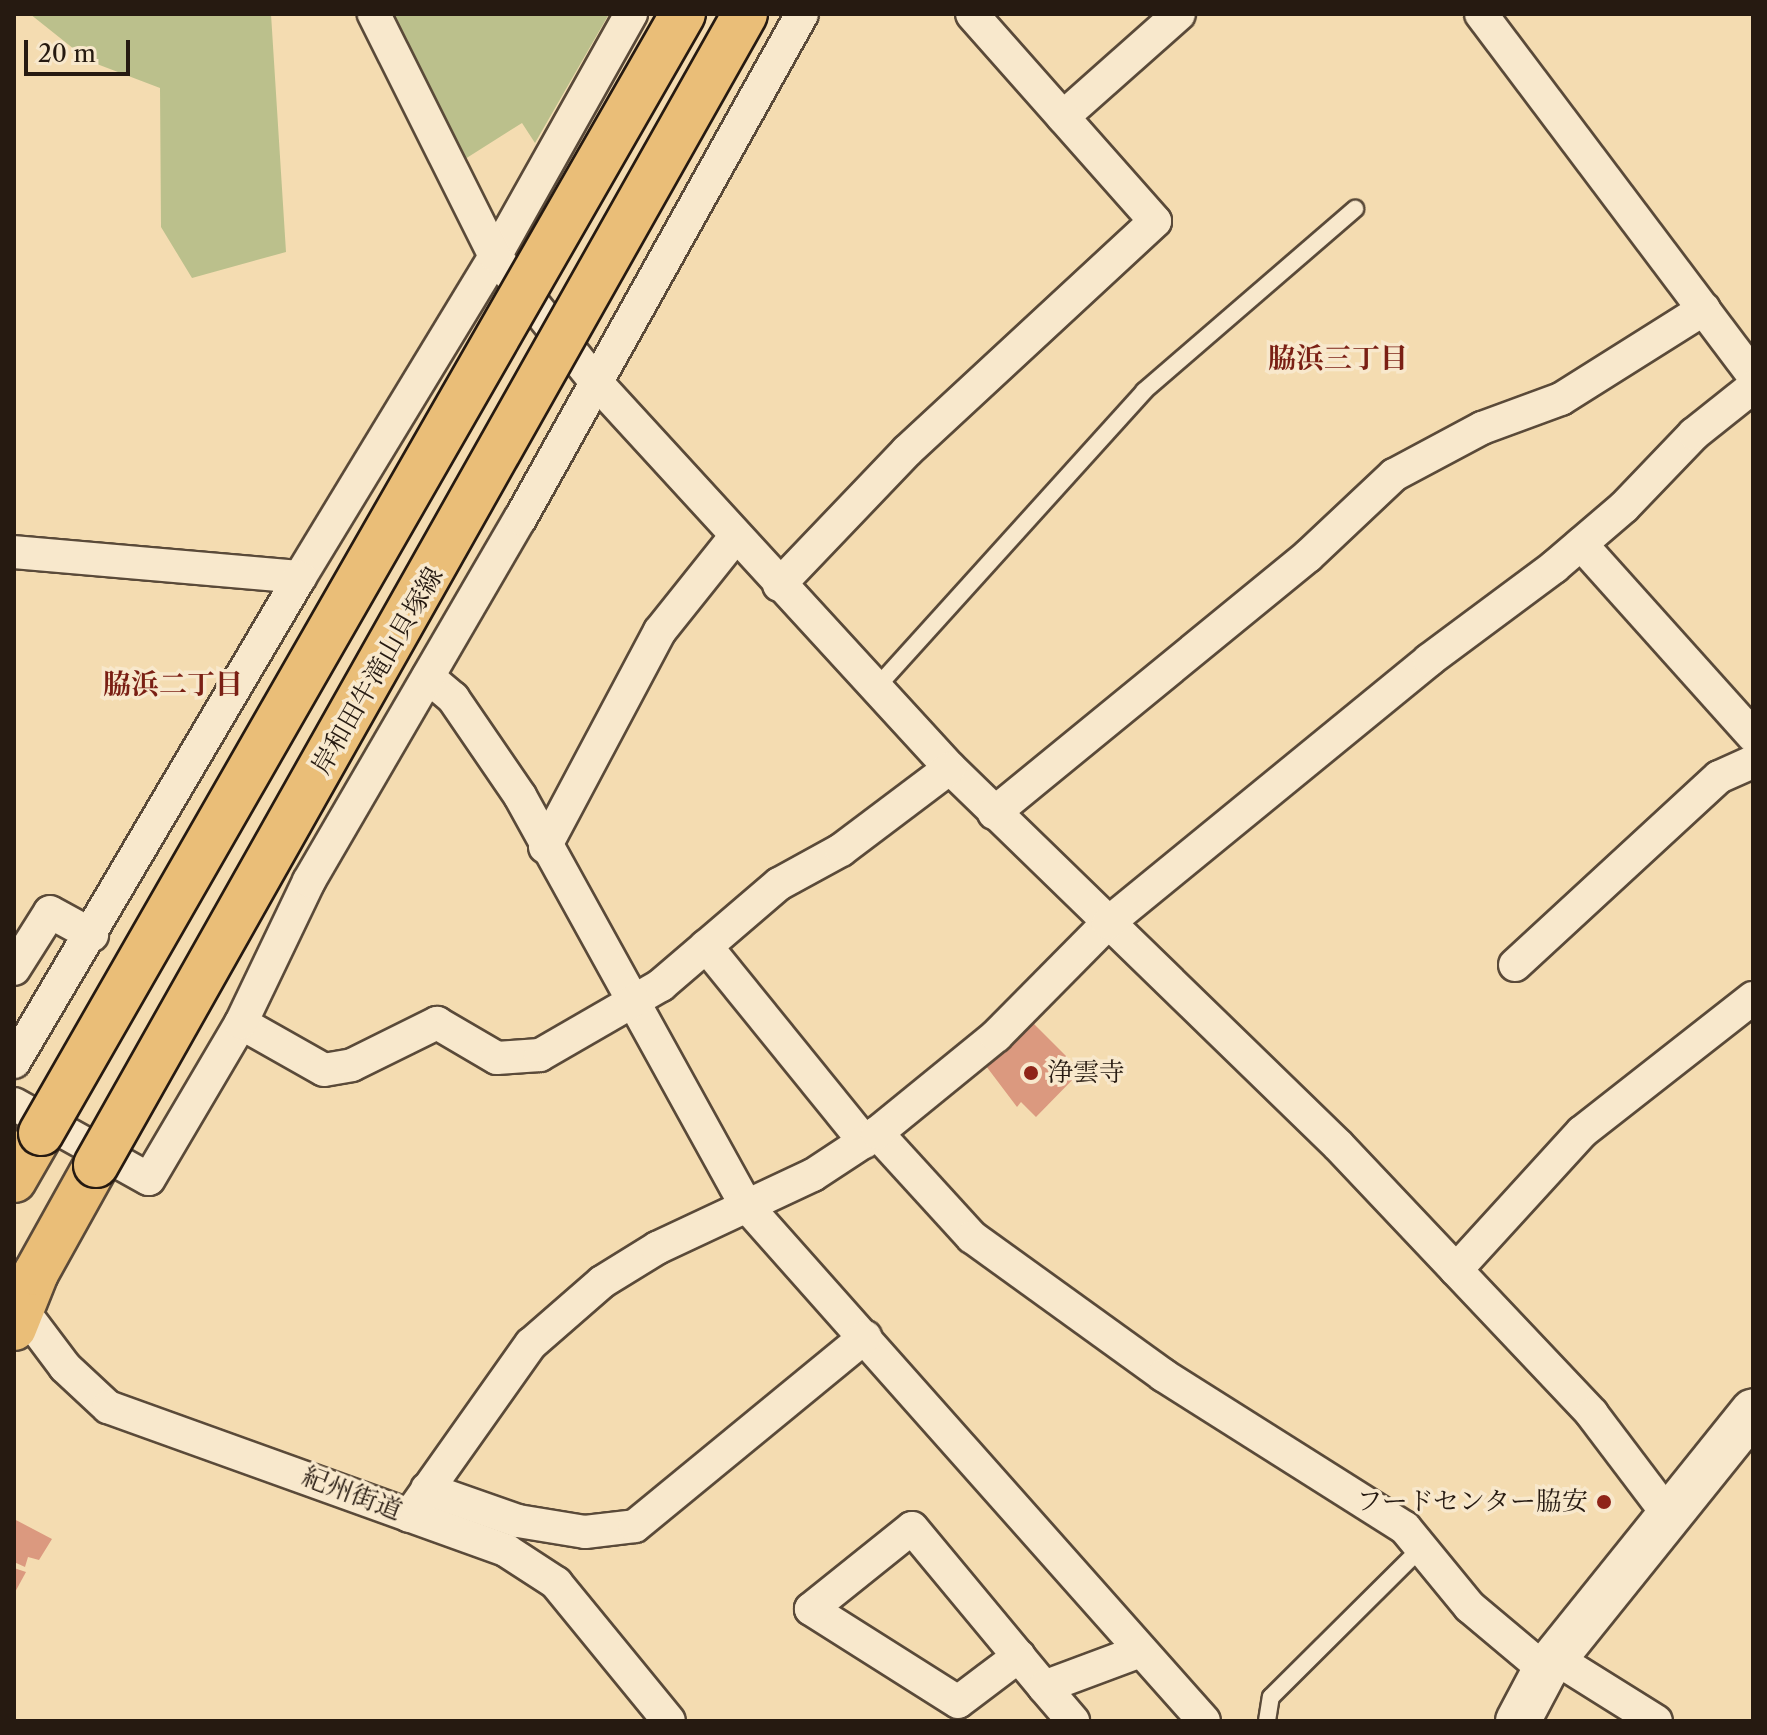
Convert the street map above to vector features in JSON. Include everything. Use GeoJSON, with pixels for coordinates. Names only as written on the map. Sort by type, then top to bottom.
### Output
{"type":"FeatureCollection","features":[{"type":"Feature","properties":{"kind":"main road"},"geometry":{"type":"LineString","coordinates":[[14,1180],[28,1119],[683,14]]}},
{"type":"Feature","properties":{"kind":"main road","name":"岸和田牛滝山貝塚線"},"geometry":{"type":"LineString","coordinates":[[18,1313],[36,1273],[96,1165],[745,14]]}},
{"type":"Feature","properties":{"kind":"street"},"geometry":{"type":"LineString","coordinates":[[374,14],[495,256],[596,382],[950,768],[1338,1145],[1592,1414],[1670,1517]]}},
{"type":"Feature","properties":{"kind":"street"},"geometry":{"type":"LineString","coordinates":[[14,1062],[92,935],[300,577],[495,256],[631,14]]}},
{"type":"Feature","properties":{"kind":"street"},"geometry":{"type":"LineString","coordinates":[[28,1119],[149,1179],[241,1023],[309,881],[596,382],[802,14]]}},
{"type":"Feature","properties":{"kind":"street"},"geometry":{"type":"LineString","coordinates":[[779,585],[907,451],[1155,221],[972,14]]}},
{"type":"Feature","properties":{"kind":"street"},"geometry":{"type":"LineString","coordinates":[[1063,117],[1179,14]]}},
{"type":"Feature","properties":{"kind":"street"},"geometry":{"type":"LineString","coordinates":[[1481,14],[1753,375]]}},
{"type":"Feature","properties":{"kind":"street"},"geometry":{"type":"LineString","coordinates":[[994,813],[1308,556],[1394,475],[1482,428],[1561,399],[1704,309]]}},
{"type":"Feature","properties":{"kind":"street"},"geometry":{"type":"LineString","coordinates":[[409,1516],[531,1344],[602,1282],[745,1204],[813,1175],[871,1138],[996,1036],[1108,923],[1581,544],[1694,434],[1753,387]]}},
{"type":"Feature","properties":{"kind":"street"},"geometry":{"type":"LineString","coordinates":[[545,847],[660,631],[735,537]]}},
{"type":"Feature","properties":{"kind":"street"},"geometry":{"type":"LineString","coordinates":[[1581,544],[1753,736]]}},
{"type":"Feature","properties":{"kind":"street"},"geometry":{"type":"LineString","coordinates":[[14,552],[300,577]]}},
{"type":"Feature","properties":{"kind":"street"},"geometry":{"type":"LineString","coordinates":[[428,677],[453,698],[520,796],[630,1002],[745,1204],[1204,1721]]}},
{"type":"Feature","properties":{"kind":"street"},"geometry":{"type":"LineString","coordinates":[[1515,965],[1719,777],[1753,762]]}},
{"type":"Feature","properties":{"kind":"street"},"geometry":{"type":"LineString","coordinates":[[241,1023],[318,1069],[331,1070],[437,1023],[497,1058],[540,1055],[630,1002],[706,946],[779,884],[841,850],[950,768]]}},
{"type":"Feature","properties":{"kind":"street"},"geometry":{"type":"LineString","coordinates":[[14,969],[50,912],[92,935]]}},
{"type":"Feature","properties":{"kind":"street"},"geometry":{"type":"LineString","coordinates":[[706,946],[871,1138],[972,1237],[1163,1375],[1365,1500],[1422,1547],[1470,1607],[1550,1664],[1656,1721]]}},
{"type":"Feature","properties":{"kind":"street"},"geometry":{"type":"LineString","coordinates":[[1456,1270],[1582,1132],[1753,998]]}},
{"type":"Feature","properties":{"kind":"street","name":"紀州街道"},"geometry":{"type":"LineString","coordinates":[[18,1313],[65,1367],[108,1407],[507,1551],[556,1583],[669,1721]]}},
{"type":"Feature","properties":{"kind":"street"},"geometry":{"type":"LineString","coordinates":[[427,1489],[518,1521],[585,1532],[635,1526],[865,1337]]}},
{"type":"Feature","properties":{"kind":"street"},"geometry":{"type":"LineString","coordinates":[[1518,1721],[1550,1664],[1753,1411]]}},
{"type":"Feature","properties":{"kind":"street"},"geometry":{"type":"LineString","coordinates":[[1019,1656],[958,1702],[811,1609],[912,1528],[1019,1656],[1044,1687],[1073,1721]]}},
{"type":"Feature","properties":{"kind":"street"},"geometry":{"type":"LineString","coordinates":[[1044,1687],[1141,1651]]}},
{"type":"Feature","properties":{"kind":"lane"},"geometry":{"type":"LineString","coordinates":[[876,688],[1144,391],[1355,209]]}},
{"type":"Feature","properties":{"kind":"lane"},"geometry":{"type":"LineString","coordinates":[[1267,1721],[1271,1697],[1336,1626],[1422,1547]]}},
{"type":"Feature","properties":{"kind":"green space"},"geometry":{"type":"Polygon","coordinates":[[[30,14],[271,14],[286,252],[192,278],[161,227],[160,88],[89,61],[30,14]]]}},
{"type":"Feature","properties":{"kind":"green space"},"geometry":{"type":"Polygon","coordinates":[[[384,14],[609,14],[535,143],[522,123],[454,166],[384,14]]]}},
{"type":"Feature","properties":{"kind":"building"},"geometry":{"type":"Polygon","coordinates":[[[1031,1021],[1081,1071],[1036,1117],[1021,1102],[1017,1107],[986,1066],[1031,1021]]]}},
{"type":"Feature","properties":{"kind":"building"},"geometry":{"type":"Polygon","coordinates":[[[14,1519],[52,1539],[39,1560],[28,1557],[25,1567],[14,1562],[14,1519]]]}},
{"type":"Feature","properties":{"kind":"building"},"geometry":{"type":"Polygon","coordinates":[[[14,1568],[26,1572],[14,1594],[14,1568]]]}},
{"type":"Feature","properties":{"kind":"place","name":"浄雲寺"},"geometry":{"type":"Point","coordinates":[1031,1073]}},
{"type":"Feature","properties":{"kind":"place","name":"フードセンター脇安"},"geometry":{"type":"Point","coordinates":[1604,1502]}},
{"type":"Feature","properties":{"kind":"district","name":"脇浜三丁目"},"geometry":{"type":"Point","coordinates":[1338,358]}},
{"type":"Feature","properties":{"kind":"district","name":"脇浜二丁目"},"geometry":{"type":"Point","coordinates":[173,684]}}]}
